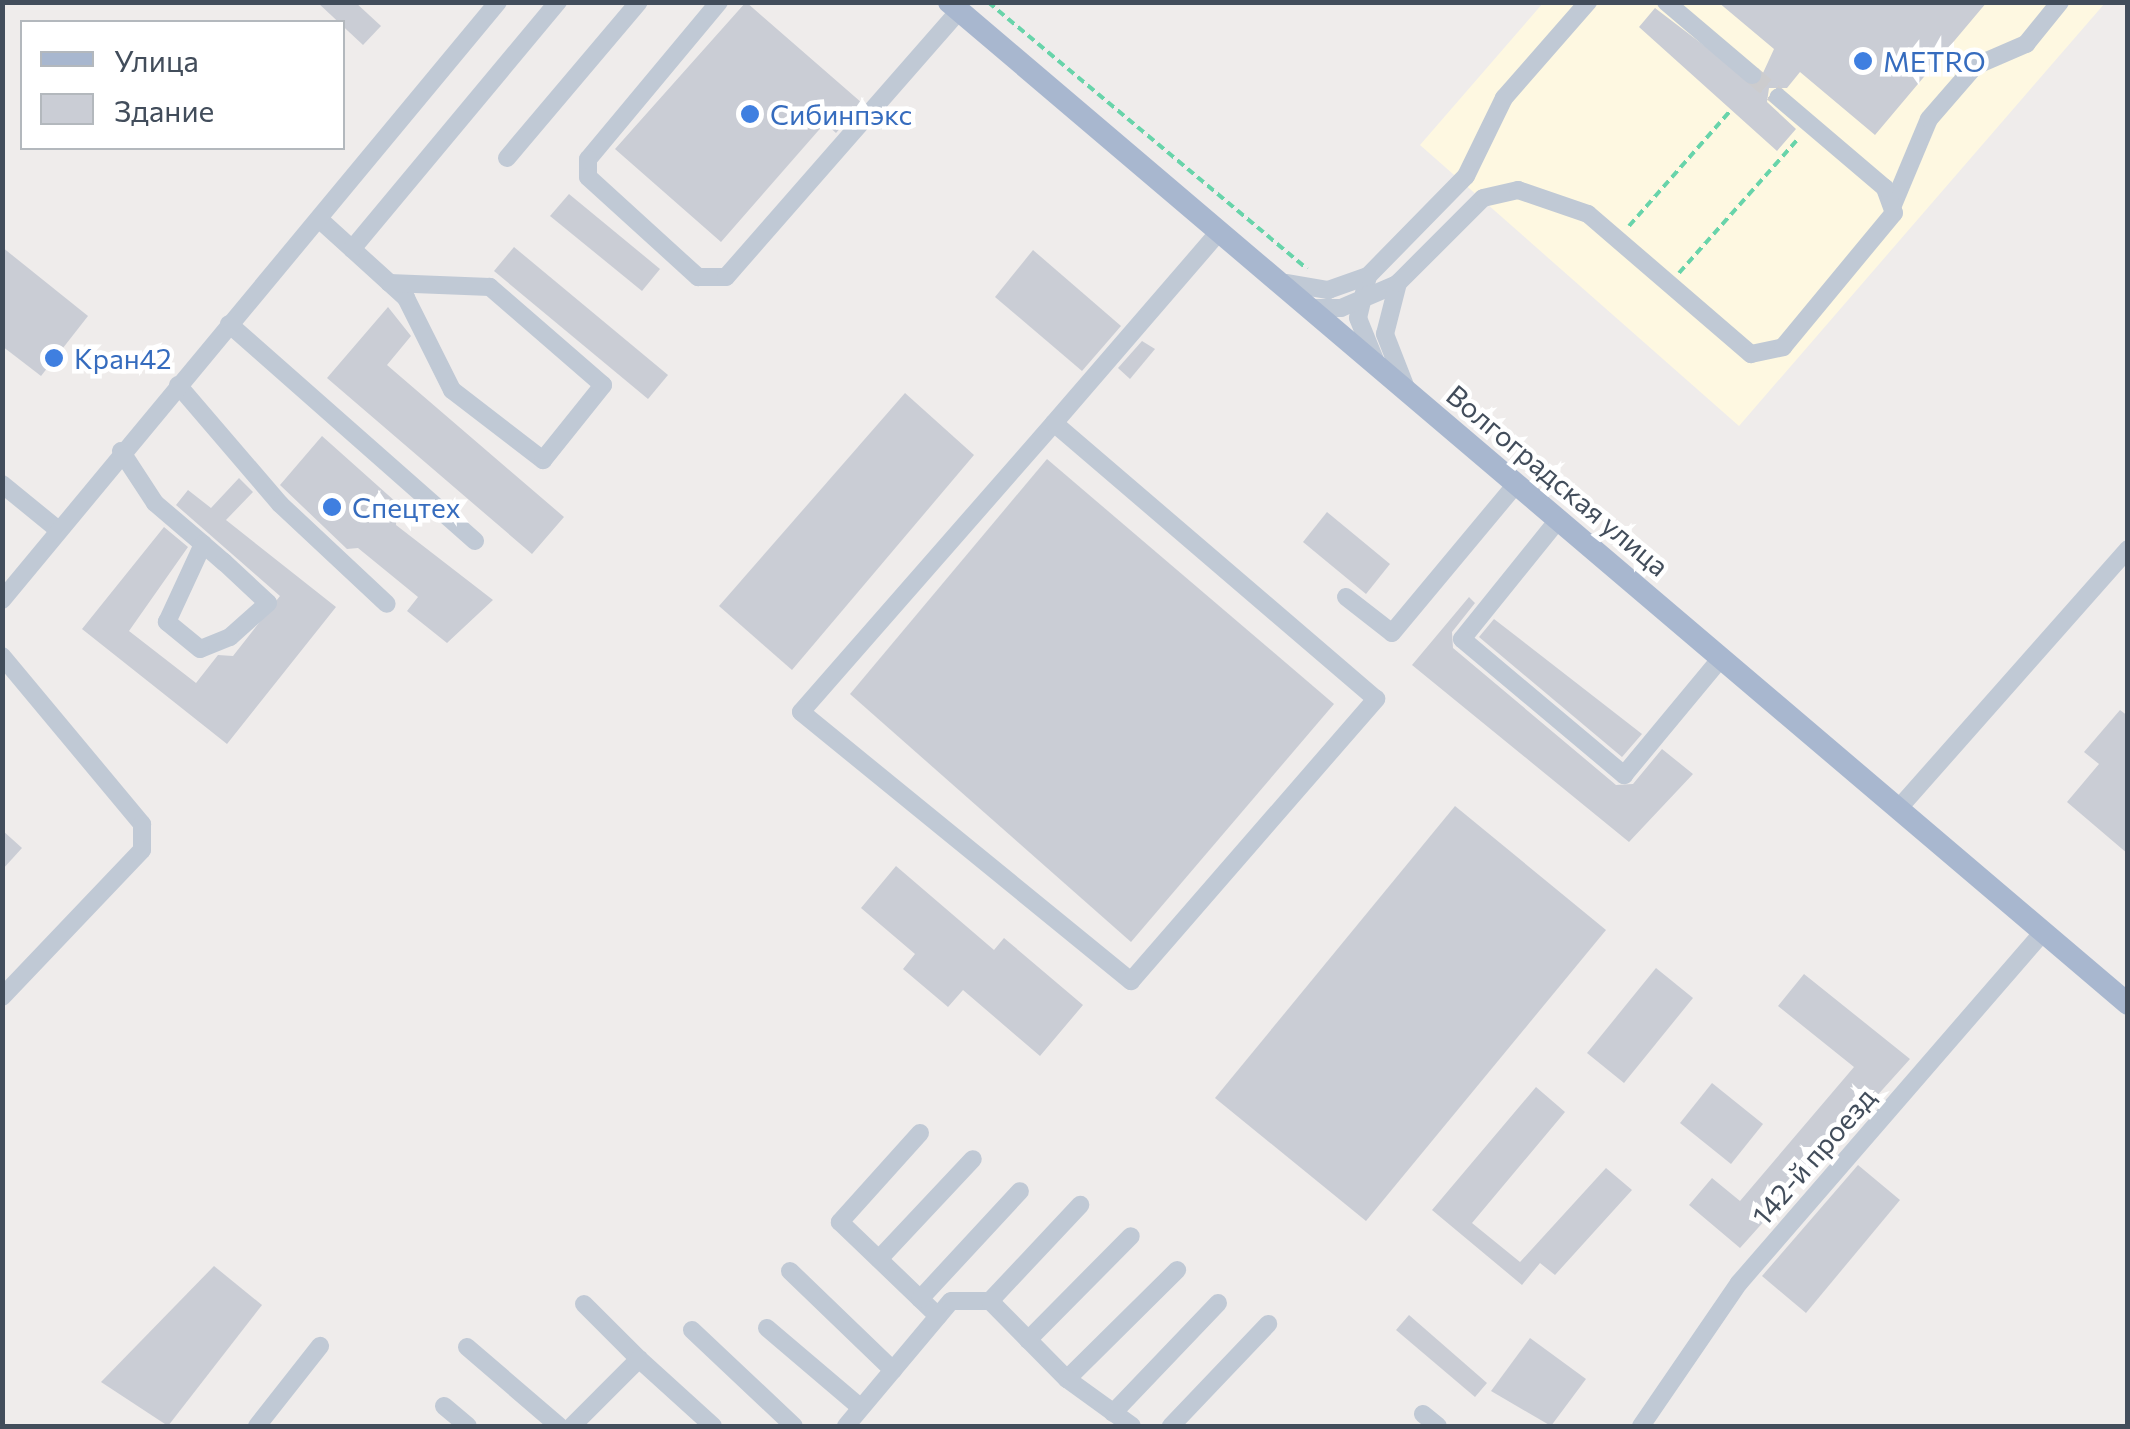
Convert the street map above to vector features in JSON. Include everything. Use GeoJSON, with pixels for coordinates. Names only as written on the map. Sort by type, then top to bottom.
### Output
{"type":"FeatureCollection","features":[{"type":"Feature","properties":{"kind":"main road","name":"Волгоградская улица"},"geometry":{"type":"LineString","coordinates":[[954,7],[2128,1004]]}},
{"type":"Feature","properties":{"kind":"lane"},"geometry":{"type":"LineString","coordinates":[[2,600],[56,528],[498,2]]}},
{"type":"Feature","properties":{"kind":"lane"},"geometry":{"type":"LineString","coordinates":[[352,250],[558,2]]}},
{"type":"Feature","properties":{"kind":"lane"},"geometry":{"type":"LineString","coordinates":[[508,158],[639,2]]}},
{"type":"Feature","properties":{"kind":"lane"},"geometry":{"type":"LineString","coordinates":[[718,2],[588,159],[588,177],[698,276],[726,278],[954,7]]}},
{"type":"Feature","properties":{"kind":"lane"},"geometry":{"type":"LineString","coordinates":[[1384,372],[1360,332],[1358,302],[1368,276],[1466,176],[1504,98],[1588,2]]}},
{"type":"Feature","properties":{"kind":"lane"},"geometry":{"type":"LineString","coordinates":[[1666,2],[1752,75]]}},
{"type":"Feature","properties":{"kind":"lane"},"geometry":{"type":"LineString","coordinates":[[1308,308],[1358,302],[1398,283],[1483,198],[1505,192],[1563,200],[1618,239],[1752,354],[1772,354],[1885,227],[1930,119],[1974,66],[2026,44],[2060,2]]}},
{"type":"Feature","properties":{"kind":"lane"},"geometry":{"type":"LineString","coordinates":[[1778,97],[1894,205]]}},
{"type":"Feature","properties":{"kind":"lane"},"geometry":{"type":"LineString","coordinates":[[318,219],[389,283],[452,390],[543,460],[604,385],[490,286],[389,283]]}},
{"type":"Feature","properties":{"kind":"lane"},"geometry":{"type":"LineString","coordinates":[[1054,423],[1376,699],[1130,981],[801,712],[1219,232]]}},
{"type":"Feature","properties":{"kind":"lane"},"geometry":{"type":"LineString","coordinates":[[1276,280],[1311,291],[1368,276]]}},
{"type":"Feature","properties":{"kind":"lane"},"geometry":{"type":"LineString","coordinates":[[1398,283],[1385,334],[1408,393]]}},
{"type":"Feature","properties":{"kind":"lane"},"geometry":{"type":"LineString","coordinates":[[229,324],[475,541]]}},
{"type":"Feature","properties":{"kind":"lane"},"geometry":{"type":"LineString","coordinates":[[178,384],[280,504],[387,604]]}},
{"type":"Feature","properties":{"kind":"lane"},"geometry":{"type":"LineString","coordinates":[[121,451],[156,503],[203,544],[268,602],[230,638],[200,648],[167,622],[203,544]]}},
{"type":"Feature","properties":{"kind":"lane"},"geometry":{"type":"LineString","coordinates":[[2,484],[56,528]]}},
{"type":"Feature","properties":{"kind":"lane"},"geometry":{"type":"LineString","coordinates":[[1346,597],[1392,633],[1516,484]]}},
{"type":"Feature","properties":{"kind":"lane"},"geometry":{"type":"LineString","coordinates":[[1558,520],[1462,639],[1624,774],[1721,658]]}},
{"type":"Feature","properties":{"kind":"lane"},"geometry":{"type":"LineString","coordinates":[[1898,809],[2128,549]]}},
{"type":"Feature","properties":{"kind":"lane"},"geometry":{"type":"LineString","coordinates":[[2,656],[107,773],[142,837],[142,850],[99,902],[2,997]]}},
{"type":"Feature","properties":{"kind":"lane","name":"142-й проезд"},"geometry":{"type":"LineString","coordinates":[[1641,1426],[1739,1283],[2043,932]]}},
{"type":"Feature","properties":{"kind":"lane"},"geometry":{"type":"LineString","coordinates":[[920,1133],[840,1222],[938,1316]]}},
{"type":"Feature","properties":{"kind":"lane"},"geometry":{"type":"LineString","coordinates":[[878,1259],[973,1159]]}},
{"type":"Feature","properties":{"kind":"lane"},"geometry":{"type":"LineString","coordinates":[[920,1299],[1020,1191]]}},
{"type":"Feature","properties":{"kind":"lane"},"geometry":{"type":"LineString","coordinates":[[990,1302],[1080,1205]]}},
{"type":"Feature","properties":{"kind":"lane"},"geometry":{"type":"LineString","coordinates":[[1028,1340],[1131,1236]]}},
{"type":"Feature","properties":{"kind":"lane"},"geometry":{"type":"LineString","coordinates":[[1067,1379],[1176,1270]]}},
{"type":"Feature","properties":{"kind":"lane"},"geometry":{"type":"LineString","coordinates":[[790,1271],[894,1370]]}},
{"type":"Feature","properties":{"kind":"lane"},"geometry":{"type":"LineString","coordinates":[[846,1426],[951,1300],[990,1302],[1067,1379],[1132,1426]]}},
{"type":"Feature","properties":{"kind":"lane"},"geometry":{"type":"LineString","coordinates":[[1113,1413],[1218,1303]]}},
{"type":"Feature","properties":{"kind":"lane"},"geometry":{"type":"LineString","coordinates":[[584,1304],[712,1426]]}},
{"type":"Feature","properties":{"kind":"lane"},"geometry":{"type":"LineString","coordinates":[[1171,1426],[1268,1324]]}},
{"type":"Feature","properties":{"kind":"lane"},"geometry":{"type":"LineString","coordinates":[[767,1328],[861,1408]]}},
{"type":"Feature","properties":{"kind":"lane"},"geometry":{"type":"LineString","coordinates":[[692,1330],[794,1426]]}},
{"type":"Feature","properties":{"kind":"lane"},"geometry":{"type":"LineString","coordinates":[[257,1426],[320,1346]]}},
{"type":"Feature","properties":{"kind":"lane"},"geometry":{"type":"LineString","coordinates":[[466,1347],[559,1426]]}},
{"type":"Feature","properties":{"kind":"lane"},"geometry":{"type":"LineString","coordinates":[[572,1426],[639,1358]]}},
{"type":"Feature","properties":{"kind":"lane"},"geometry":{"type":"LineString","coordinates":[[444,1406],[468,1426]]}},
{"type":"Feature","properties":{"kind":"path"},"geometry":{"type":"LineString","coordinates":[[988,2],[1315,276]]}},
{"type":"Feature","properties":{"kind":"path"},"geometry":{"type":"LineString","coordinates":[[1618,239],[1730,111]]}},
{"type":"Feature","properties":{"kind":"path"},"geometry":{"type":"LineString","coordinates":[[1670,284],[1811,125]]}},
{"type":"Feature","properties":{"kind":"shaded area"},"geometry":{"type":"Polygon","coordinates":[[[1543,3],[2105,3],[1739,426],[1420,145],[1543,3]]]}},
{"type":"Feature","properties":{"kind":"building"},"geometry":{"type":"Polygon","coordinates":[[[317,2],[355,2],[381,26],[363,45],[345,28],[345,20],[336,20],[317,2]]]}},
{"type":"Feature","properties":{"kind":"building","name":"Сибинпэкс"},"geometry":{"type":"Polygon","coordinates":[[[746,2],[862,103],[836,133],[825,123],[721,242],[615,149],[746,2]]]}},
{"type":"Feature","properties":{"kind":"building","name":"METRO"},"geometry":{"type":"Polygon","coordinates":[[[1718,2],[1987,2],[1875,135],[1800,72],[1787,88],[1769,88],[1767,102],[1796,129],[1777,151],[1639,27],[1655,8],[1757,86],[1774,49],[1718,2]]]}},
{"type":"Feature","properties":{"kind":"building"},"geometry":{"type":"Polygon","coordinates":[[[569,194],[660,269],[642,291],[550,216],[569,194]]]}},
{"type":"Feature","properties":{"kind":"building"},"geometry":{"type":"Polygon","coordinates":[[[2,247],[88,316],[41,376],[2,346],[2,247]]]}},
{"type":"Feature","properties":{"kind":"building"},"geometry":{"type":"Polygon","coordinates":[[[514,247],[668,375],[648,399],[494,271],[514,247]]]}},
{"type":"Feature","properties":{"kind":"building"},"geometry":{"type":"Polygon","coordinates":[[[1033,250],[1121,326],[1082,371],[995,297],[1033,250]]]}},
{"type":"Feature","properties":{"kind":"building"},"geometry":{"type":"Polygon","coordinates":[[[388,307],[411,336],[387,365],[564,517],[532,554],[327,378],[388,307]]]}},
{"type":"Feature","properties":{"kind":"building"},"geometry":{"type":"Polygon","coordinates":[[[1142,341],[1155,349],[1130,379],[1118,368],[1142,341]]]}},
{"type":"Feature","properties":{"kind":"building"},"geometry":{"type":"Polygon","coordinates":[[[905,393],[974,455],[792,670],[719,606],[905,393]]]}},
{"type":"Feature","properties":{"kind":"building"},"geometry":{"type":"Polygon","coordinates":[[[322,436],[397,503],[396,525],[493,600],[447,643],[407,611],[418,597],[358,548],[347,549],[280,485],[322,436]]]}},
{"type":"Feature","properties":{"kind":"building"},"geometry":{"type":"Polygon","coordinates":[[[1047,459],[1334,704],[1131,942],[850,694],[1047,459]]]}},
{"type":"Feature","properties":{"kind":"building"},"geometry":{"type":"Polygon","coordinates":[[[239,478],[253,492],[226,520],[336,607],[227,744],[82,629],[164,527],[188,547],[129,631],[196,683],[218,655],[233,656],[280,596],[176,505],[188,490],[211,508],[239,478]]]}},
{"type":"Feature","properties":{"kind":"building"},"geometry":{"type":"Polygon","coordinates":[[[1327,512],[1390,564],[1366,594],[1303,542],[1327,512]]]}},
{"type":"Feature","properties":{"kind":"building"},"geometry":{"type":"Polygon","coordinates":[[[1469,597],[1475,603],[1452,632],[1453,648],[1616,785],[1633,784],[1662,749],[1693,774],[1629,842],[1412,665],[1469,597]]]}},
{"type":"Feature","properties":{"kind":"building"},"geometry":{"type":"Polygon","coordinates":[[[1494,619],[1642,734],[1622,757],[1479,637],[1494,619]]]}},
{"type":"Feature","properties":{"kind":"building"},"geometry":{"type":"Polygon","coordinates":[[[2120,710],[2128,716],[2128,854],[2067,802],[2099,764],[2084,752],[2120,710]]]}},
{"type":"Feature","properties":{"kind":"building"},"geometry":{"type":"Polygon","coordinates":[[[1455,806],[1606,930],[1366,1221],[1215,1098],[1455,806]]]}},
{"type":"Feature","properties":{"kind":"building"},"geometry":{"type":"Polygon","coordinates":[[[2,830],[22,848],[2,870],[2,830]]]}},
{"type":"Feature","properties":{"kind":"building"},"geometry":{"type":"Polygon","coordinates":[[[896,866],[994,950],[1004,938],[1083,1005],[1040,1056],[963,990],[948,1007],[903,969],[915,954],[861,908],[896,866]]]}},
{"type":"Feature","properties":{"kind":"building"},"geometry":{"type":"Polygon","coordinates":[[[1656,968],[1693,998],[1624,1083],[1587,1053],[1656,968]]]}},
{"type":"Feature","properties":{"kind":"building"},"geometry":{"type":"Polygon","coordinates":[[[1804,974],[1910,1059],[1740,1248],[1689,1205],[1712,1178],[1740,1201],[1854,1067],[1778,1006],[1804,974]]]}},
{"type":"Feature","properties":{"kind":"building"},"geometry":{"type":"Polygon","coordinates":[[[1712,1083],[1763,1124],[1731,1164],[1680,1123],[1712,1083]]]}},
{"type":"Feature","properties":{"kind":"building"},"geometry":{"type":"Polygon","coordinates":[[[1536,1087],[1565,1112],[1472,1223],[1520,1262],[1606,1168],[1632,1190],[1555,1275],[1540,1263],[1522,1285],[1432,1210],[1536,1087]]]}},
{"type":"Feature","properties":{"kind":"building"},"geometry":{"type":"Polygon","coordinates":[[[1858,1165],[1900,1200],[1806,1313],[1762,1276],[1858,1165]]]}},
{"type":"Feature","properties":{"kind":"building"},"geometry":{"type":"Polygon","coordinates":[[[214,1266],[262,1305],[168,1426],[101,1382],[214,1266]]]}},
{"type":"Feature","properties":{"kind":"building"},"geometry":{"type":"Polygon","coordinates":[[[1409,1315],[1487,1383],[1475,1397],[1396,1330],[1409,1315]]]}},
{"type":"Feature","properties":{"kind":"building"},"geometry":{"type":"Polygon","coordinates":[[[1530,1338],[1586,1379],[1551,1426],[1491,1391],[1530,1338]]]}},
{"type":"Feature","properties":{"kind":"tunnel"},"geometry":{"type":"LineString","coordinates":[[1752,75],[1778,97]]}},
{"type":"Feature","properties":{"kind":"place","name":"METRO"},"geometry":{"type":"Point","coordinates":[1863,61]}},
{"type":"Feature","properties":{"kind":"place","name":"Сибинпэкс"},"geometry":{"type":"Point","coordinates":[750,114]}},
{"type":"Feature","properties":{"kind":"place","name":"Кран42"},"geometry":{"type":"Point","coordinates":[54,358]}},
{"type":"Feature","properties":{"kind":"place","name":"Спецтех"},"geometry":{"type":"Point","coordinates":[332,507]}}]}
